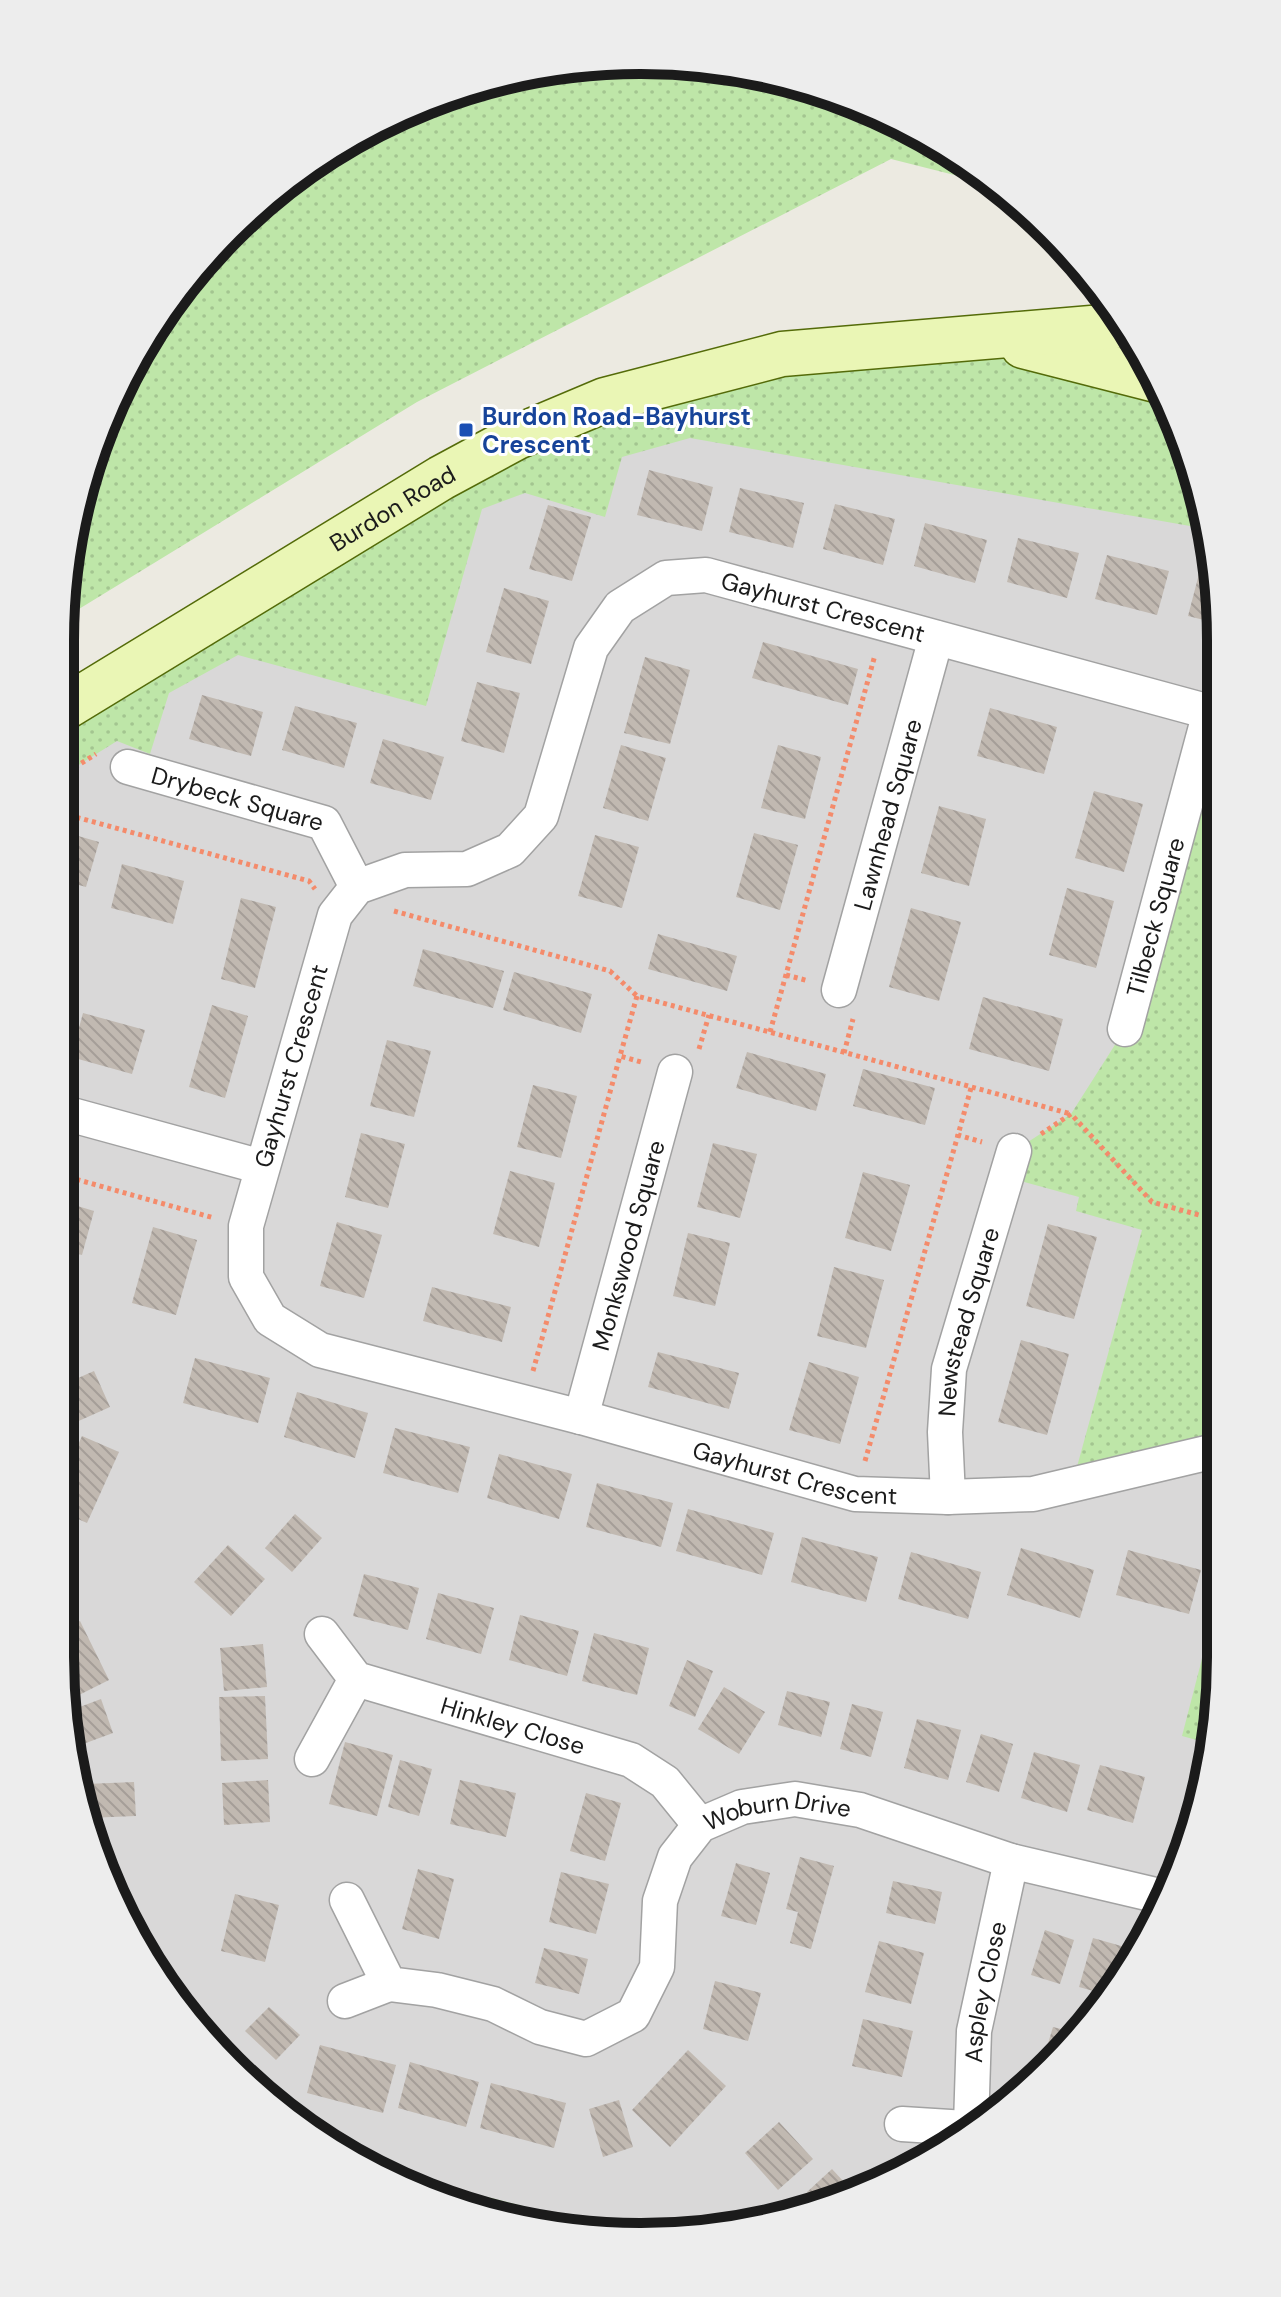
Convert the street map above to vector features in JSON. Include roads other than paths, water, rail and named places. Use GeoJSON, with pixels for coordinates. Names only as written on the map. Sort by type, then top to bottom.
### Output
{"type":"FeatureCollection","features":[{"type":"Feature","properties":{"kind":"main road","name":"Burdon Road"},"geometry":{"type":"LineString","coordinates":[[74,702],[441,478],[517,437],[605,400],[782,354],[1112,326]]}},
{"type":"Feature","properties":{"kind":"main road","name":"Burdon Road"},"geometry":{"type":"LineString","coordinates":[[989,337],[1142,376]]}},
{"type":"Feature","properties":{"kind":"street","name":"Gayhurst Crescent"},"geometry":{"type":"LineString","coordinates":[[1207,711],[706,575],[666,578],[620,607],[591,648],[541,816],[510,850],[467,869],[405,870],[357,887],[335,915],[246,1226],[246,1277],[270,1319],[320,1350],[581,1417],[855,1494],[948,1497],[1033,1494],[1207,1453]]}},
{"type":"Feature","properties":{"kind":"street","name":"Lawnhead Square"},"geometry":{"type":"LineString","coordinates":[[839,990],[936,638]]}},
{"type":"Feature","properties":{"kind":"street","name":"Tilbeck Square"},"geometry":{"type":"LineString","coordinates":[[1125,1029],[1207,735]]}},
{"type":"Feature","properties":{"kind":"street","name":"Drybeck Square"},"geometry":{"type":"LineString","coordinates":[[117,757],[324,823],[357,887]]}},
{"type":"Feature","properties":{"kind":"street","name":"Monkswood Square"},"geometry":{"type":"LineString","coordinates":[[581,1417],[675,1072]]}},
{"type":"Feature","properties":{"kind":"street"},"geometry":{"type":"LineString","coordinates":[[74,1116],[262,1167]]}},
{"type":"Feature","properties":{"kind":"street","name":"Newstead Square"},"geometry":{"type":"LineString","coordinates":[[948,1497],[945,1432],[949,1369],[1014,1151]]}},
{"type":"Feature","properties":{"kind":"street"},"geometry":{"type":"LineString","coordinates":[[312,1759],[356,1679],[322,1634]]}},
{"type":"Feature","properties":{"kind":"street","name":"Hinkley Close"},"geometry":{"type":"LineString","coordinates":[[356,1679],[631,1760],[665,1782],[700,1825]]}},
{"type":"Feature","properties":{"kind":"street","name":"Woburn Drive"},"geometry":{"type":"LineString","coordinates":[[389,1984],[437,1990],[493,2004],[540,2027],[586,2039],[633,2015],[657,1967],[660,1901],[675,1857],[700,1825],[742,1807],[795,1799],[860,1810],[1011,1861],[1154,1895]]}},
{"type":"Feature","properties":{"kind":"street","name":"Aspley Close"},"geometry":{"type":"LineString","coordinates":[[971,2116],[974,2031],[1011,1861]]}},
{"type":"Feature","properties":{"kind":"street"},"geometry":{"type":"LineString","coordinates":[[345,2001],[389,1984],[347,1900]]}},
{"type":"Feature","properties":{"kind":"street"},"geometry":{"type":"LineString","coordinates":[[902,2124],[956,2127]]}},
{"type":"Feature","properties":{"kind":"place","name":"Burdon Road-Bayhurst Crescent"},"geometry":{"type":"Point","coordinates":[466,430]}}]}
